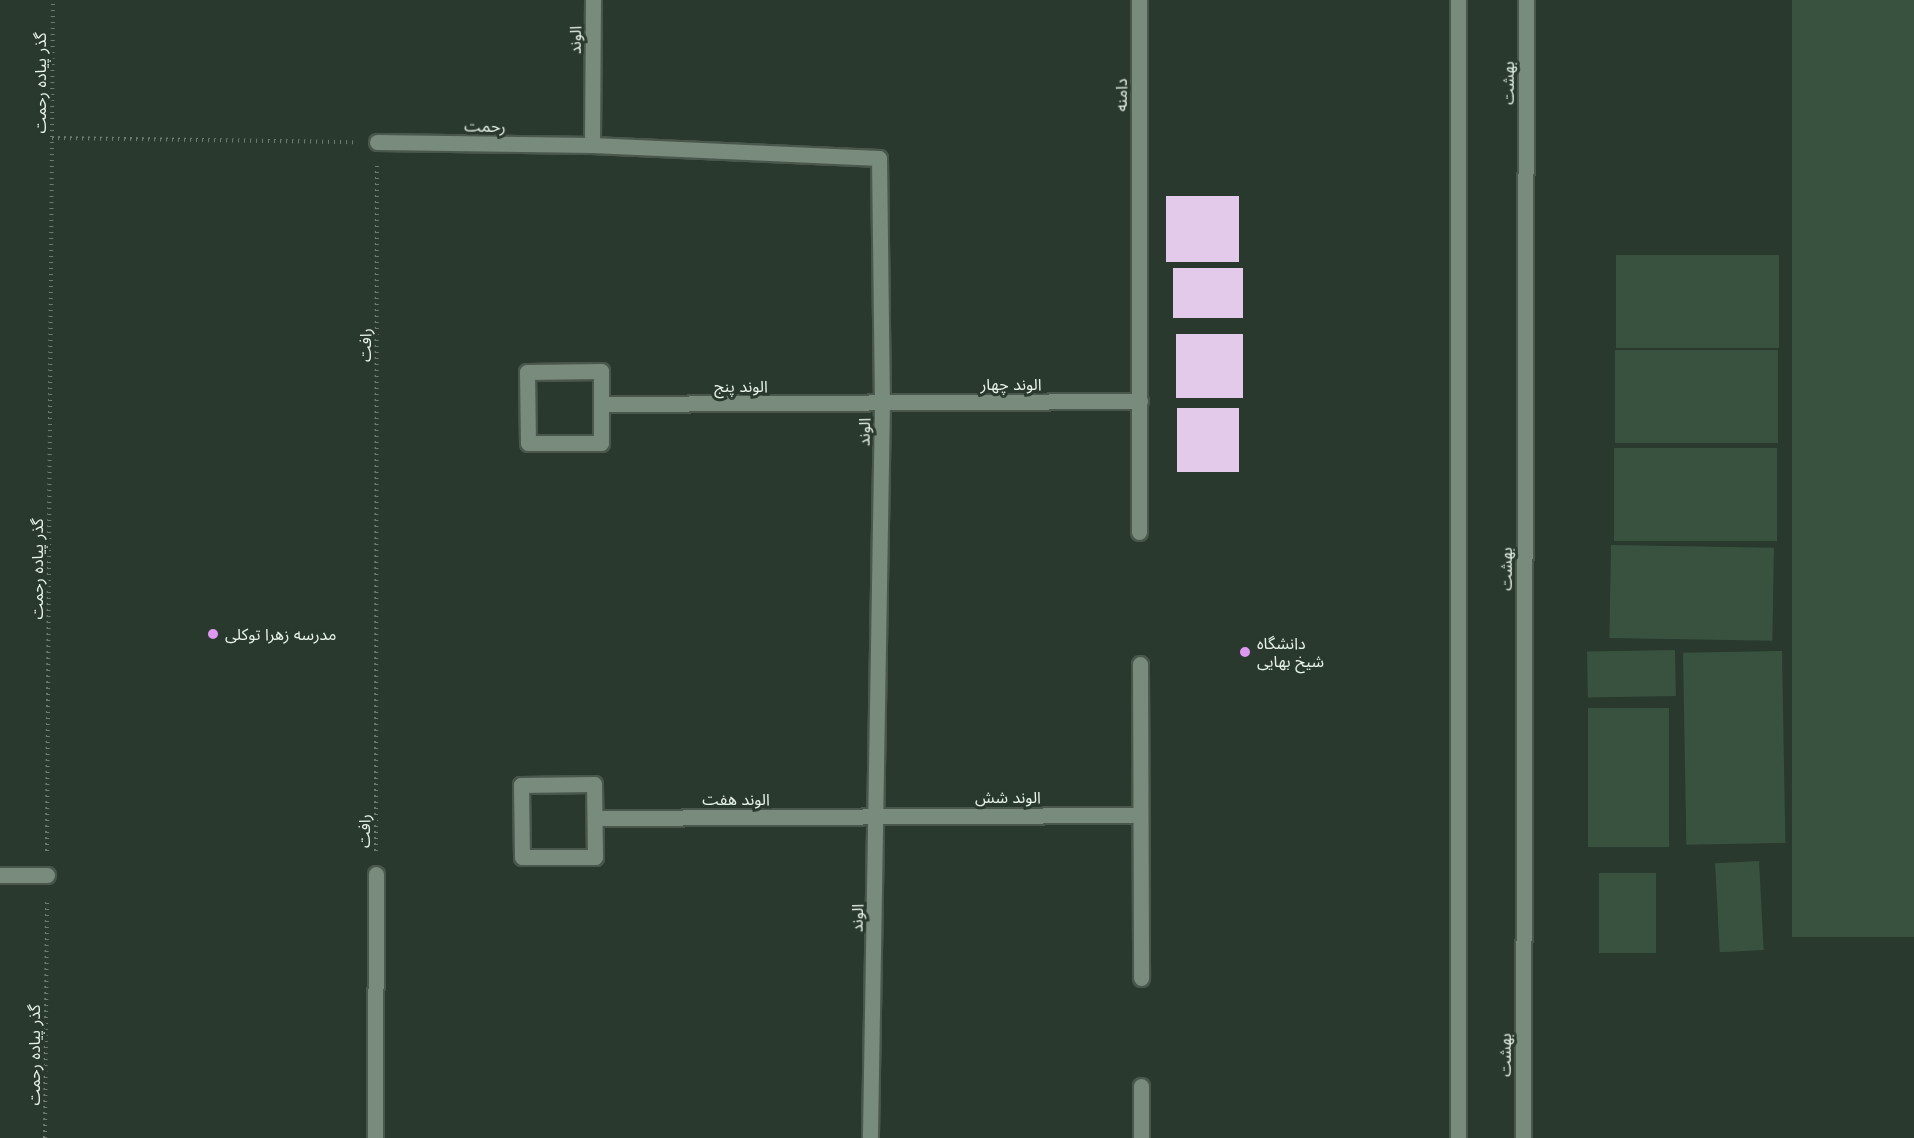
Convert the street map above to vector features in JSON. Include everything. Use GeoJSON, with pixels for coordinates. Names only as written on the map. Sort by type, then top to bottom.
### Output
{"type":"FeatureCollection","features":[{"type":"Feature","properties":{"kind":"street","name":"الوند"},"geometry":{"type":"LineString","coordinates":[[593,0],[592,145],[879,159],[882,403],[870,1138]]}},
{"type":"Feature","properties":{"kind":"street","name":"دامنه"},"geometry":{"type":"LineString","coordinates":[[1139,0],[1140,401]]}},
{"type":"Feature","properties":{"kind":"street"},"geometry":{"type":"LineString","coordinates":[[1458,0],[1458,1138]]}},
{"type":"Feature","properties":{"kind":"street","name":"بهشت"},"geometry":{"type":"LineString","coordinates":[[1523,1138],[1526,0]]}},
{"type":"Feature","properties":{"kind":"street","name":"رحمت"},"geometry":{"type":"LineString","coordinates":[[377,142],[592,145]]}},
{"type":"Feature","properties":{"kind":"street"},"geometry":{"type":"LineString","coordinates":[[601,371],[601,404],[601,443],[528,443],[527,372],[601,371]]}},
{"type":"Feature","properties":{"kind":"street"},"geometry":{"type":"LineString","coordinates":[[1140,401],[1140,532]]}},
{"type":"Feature","properties":{"kind":"street","name":"الوند چهار"},"geometry":{"type":"LineString","coordinates":[[882,403],[1140,401]]}},
{"type":"Feature","properties":{"kind":"street","name":"الوند پنج"},"geometry":{"type":"LineString","coordinates":[[601,404],[882,403]]}},
{"type":"Feature","properties":{"kind":"street"},"geometry":{"type":"LineString","coordinates":[[1140,664],[1141,978]]}},
{"type":"Feature","properties":{"kind":"street"},"geometry":{"type":"LineString","coordinates":[[594,784],[595,818],[595,857],[522,857],[521,785],[594,784]]}},
{"type":"Feature","properties":{"kind":"street","name":"الوند شش"},"geometry":{"type":"LineString","coordinates":[[877,816],[1140,814]]}},
{"type":"Feature","properties":{"kind":"street","name":"الوند هفت"},"geometry":{"type":"LineString","coordinates":[[595,818],[877,816]]}},
{"type":"Feature","properties":{"kind":"street"},"geometry":{"type":"LineString","coordinates":[[375,1138],[376,874]]}},
{"type":"Feature","properties":{"kind":"street"},"geometry":{"type":"LineString","coordinates":[[0,875],[47,875]]}},
{"type":"Feature","properties":{"kind":"street"},"geometry":{"type":"LineString","coordinates":[[1141,1086],[1141,1138]]}},
{"type":"Feature","properties":{"kind":"path","name":"گذر پیاده رحمت"},"geometry":{"type":"LineString","coordinates":[[45,1138],[53,0]]}},
{"type":"Feature","properties":{"kind":"path"},"geometry":{"type":"LineString","coordinates":[[52,138],[377,142]]}},
{"type":"Feature","properties":{"kind":"path","name":"رافت"},"geometry":{"type":"LineString","coordinates":[[376,874],[377,142]]}},
{"type":"Feature","properties":{"kind":"green space"},"geometry":{"type":"Polygon","coordinates":[[[1792,0],[1914,0],[1914,937],[1792,937],[1792,0]]]}},
{"type":"Feature","properties":{"kind":"green space"},"geometry":{"type":"Polygon","coordinates":[[[1616,255],[1779,255],[1779,348],[1616,348],[1616,255]]]}},
{"type":"Feature","properties":{"kind":"green space"},"geometry":{"type":"Polygon","coordinates":[[[1615,350],[1778,350],[1778,443],[1615,443],[1615,350]]]}},
{"type":"Feature","properties":{"kind":"green space"},"geometry":{"type":"Polygon","coordinates":[[[1614,448],[1777,448],[1777,541],[1614,541],[1614,448]]]}},
{"type":"Feature","properties":{"kind":"green space"},"geometry":{"type":"Polygon","coordinates":[[[1611,545],[1774,548],[1772,641],[1609,638],[1611,545]]]}},
{"type":"Feature","properties":{"kind":"green space"},"geometry":{"type":"Polygon","coordinates":[[[1675,650],[1676,696],[1588,698],[1587,652],[1675,650]]]}},
{"type":"Feature","properties":{"kind":"green space"},"geometry":{"type":"Polygon","coordinates":[[[1782,651],[1785,843],[1686,845],[1683,653],[1782,651]]]}},
{"type":"Feature","properties":{"kind":"green space"},"geometry":{"type":"Polygon","coordinates":[[[1588,708],[1669,708],[1669,847],[1588,847],[1588,708]]]}},
{"type":"Feature","properties":{"kind":"green space"},"geometry":{"type":"Polygon","coordinates":[[[1759,861],[1764,950],[1720,952],[1715,863],[1759,861]]]}},
{"type":"Feature","properties":{"kind":"green space"},"geometry":{"type":"Polygon","coordinates":[[[1599,873],[1656,873],[1656,953],[1599,953],[1599,873]]]}},
{"type":"Feature","properties":{"kind":"building"},"geometry":{"type":"Polygon","coordinates":[[[1166,196],[1239,196],[1239,262],[1166,262],[1166,196]]]}},
{"type":"Feature","properties":{"kind":"building"},"geometry":{"type":"Polygon","coordinates":[[[1173,268],[1243,268],[1243,318],[1173,318],[1173,268]]]}},
{"type":"Feature","properties":{"kind":"building"},"geometry":{"type":"Polygon","coordinates":[[[1176,334],[1243,334],[1243,398],[1176,398],[1176,334]]]}},
{"type":"Feature","properties":{"kind":"building"},"geometry":{"type":"Polygon","coordinates":[[[1177,408],[1239,408],[1239,472],[1177,472],[1177,408]]]}},
{"type":"Feature","properties":{"kind":"place","name":"مدرسه زهرا توکلی"},"geometry":{"type":"Point","coordinates":[213,634]}},
{"type":"Feature","properties":{"kind":"place","name":"دانشگاه شیخ بهایی"},"geometry":{"type":"Point","coordinates":[1245,652]}}]}
